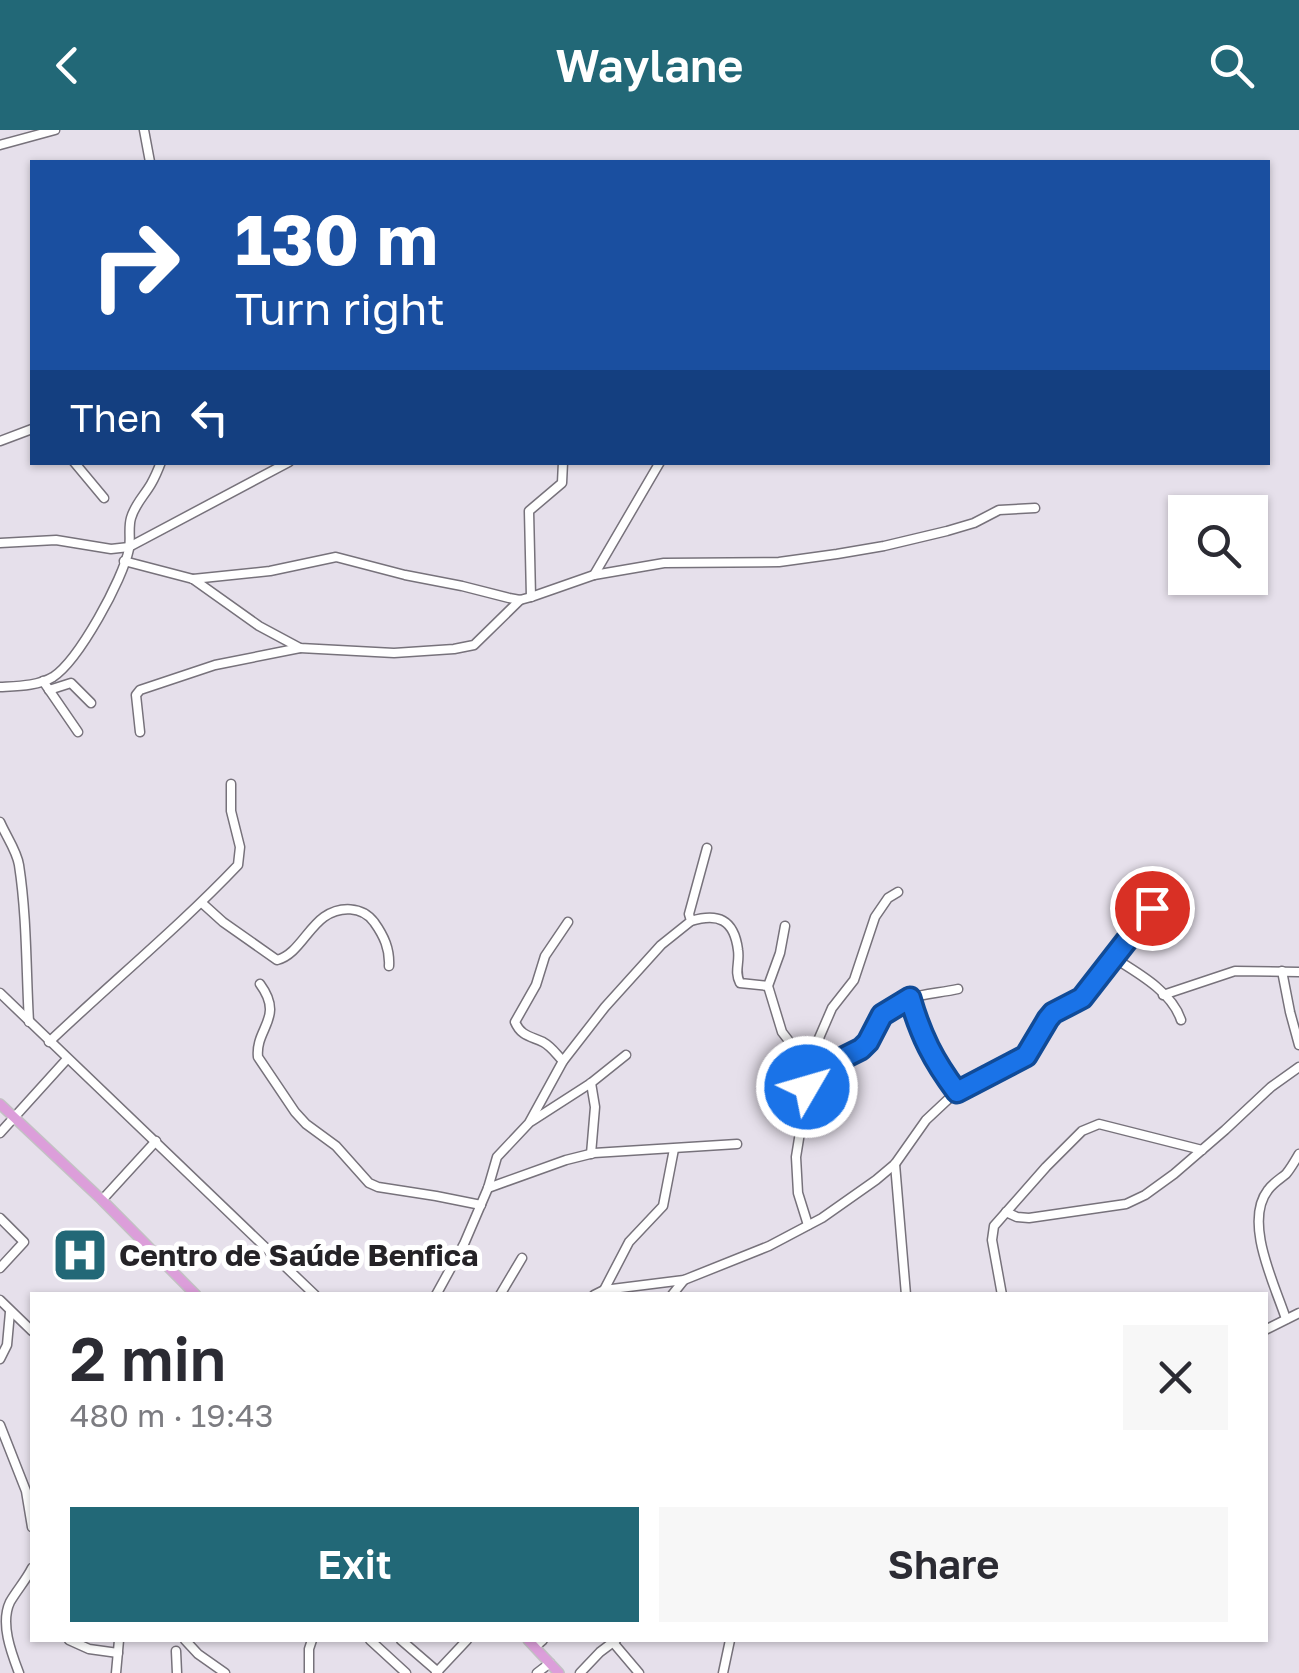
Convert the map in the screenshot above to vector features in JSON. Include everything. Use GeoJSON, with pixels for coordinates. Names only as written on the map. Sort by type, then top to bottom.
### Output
{"type":"FeatureCollection","features":[{"type":"Feature","properties":{"kind":"main road"},"geometry":{"type":"LineString","coordinates":[[0,1104],[193,1292]]}},
{"type":"Feature","properties":{"kind":"main road"},"geometry":{"type":"LineString","coordinates":[[535,1642],[560,1673]]}},
{"type":"Feature","properties":{"kind":"street"},"geometry":{"type":"LineString","coordinates":[[0,146],[55,130]]}},
{"type":"Feature","properties":{"kind":"street"},"geometry":{"type":"LineString","coordinates":[[144,130],[150,160]]}},
{"type":"Feature","properties":{"kind":"street"},"geometry":{"type":"LineString","coordinates":[[0,442],[30,430]]}},
{"type":"Feature","properties":{"kind":"street"},"geometry":{"type":"LineString","coordinates":[[76,465],[104,498]]}},
{"type":"Feature","properties":{"kind":"street"},"geometry":{"type":"LineString","coordinates":[[46,685],[79,648],[104,609],[130,547],[129,531],[137,503],[158,465]]}},
{"type":"Feature","properties":{"kind":"street"},"geometry":{"type":"LineString","coordinates":[[0,543],[56,540],[110,549],[130,547],[282,465]]}},
{"type":"Feature","properties":{"kind":"street"},"geometry":{"type":"LineString","coordinates":[[530,597],[529,511],[562,483],[564,465]]}},
{"type":"Feature","properties":{"kind":"street"},"geometry":{"type":"LineString","coordinates":[[594,574],[658,465]]}},
{"type":"Feature","properties":{"kind":"street"},"geometry":{"type":"LineString","coordinates":[[140,732],[136,695],[140,690],[215,665],[300,648],[394,653],[474,645],[520,600],[594,574],[664,563],[780,562],[837,554],[947,531],[999,510],[1035,508]]}},
{"type":"Feature","properties":{"kind":"street"},"geometry":{"type":"LineString","coordinates":[[124,561],[193,579],[270,571],[336,557],[520,600]]}},
{"type":"Feature","properties":{"kind":"street"},"geometry":{"type":"LineString","coordinates":[[193,579],[259,626],[300,648]]}},
{"type":"Feature","properties":{"kind":"street"},"geometry":{"type":"LineString","coordinates":[[0,687],[71,683],[91,703]]}},
{"type":"Feature","properties":{"kind":"street"},"geometry":{"type":"LineString","coordinates":[[46,685],[78,732]]}},
{"type":"Feature","properties":{"kind":"street"},"geometry":{"type":"LineString","coordinates":[[49,1042],[202,903],[238,865],[240,847],[231,810],[231,784]]}},
{"type":"Feature","properties":{"kind":"street"},"geometry":{"type":"LineString","coordinates":[[0,822],[19,863],[30,1022]]}},
{"type":"Feature","properties":{"kind":"street"},"geometry":{"type":"LineString","coordinates":[[691,921],[689,914],[706,848]]}},
{"type":"Feature","properties":{"kind":"street"},"geometry":{"type":"LineString","coordinates":[[808,1225],[798,1193],[796,1157],[817,1039],[832,1008],[854,980],[875,917],[888,898],[898,892]]}},
{"type":"Feature","properties":{"kind":"street"},"geometry":{"type":"LineString","coordinates":[[202,903],[222,922],[277,960],[286,957],[323,918],[357,909],[370,916],[380,931],[390,952],[389,966]]}},
{"type":"Feature","properties":{"kind":"street"},"geometry":{"type":"LineString","coordinates":[[600,1292],[684,1280],[769,1246],[808,1225],[894,1164],[926,1120],[957,1092],[1026,1056],[1053,1013],[1082,998],[1152,908],[1180,922]]}},
{"type":"Feature","properties":{"kind":"street"},"geometry":{"type":"LineString","coordinates":[[438,1292],[464,1244],[498,1157],[529,1122],[562,1061],[661,945],[691,921],[708,916],[721,918],[730,926],[738,951],[736,979],[740,983],[768,986]]}},
{"type":"Feature","properties":{"kind":"street"},"geometry":{"type":"LineString","coordinates":[[562,1061],[546,1044],[524,1035],[515,1022],[530,999],[545,956],[568,922]]}},
{"type":"Feature","properties":{"kind":"street"},"geometry":{"type":"LineString","coordinates":[[785,926],[768,986],[782,1032],[810,1072]]}},
{"type":"Feature","properties":{"kind":"street"},"geometry":{"type":"LineString","coordinates":[[1114,958],[1164,995],[1181,1020]]}},
{"type":"Feature","properties":{"kind":"street"},"geometry":{"type":"LineString","coordinates":[[1164,995],[1235,971],[1299,972]]}},
{"type":"Feature","properties":{"kind":"street"},"geometry":{"type":"LineString","coordinates":[[1282,971],[1299,1045]]}},
{"type":"Feature","properties":{"kind":"street"},"geometry":{"type":"LineString","coordinates":[[260,984],[270,1003],[258,1058],[306,1124],[336,1146],[378,1188],[481,1205]]}},
{"type":"Feature","properties":{"kind":"street"},"geometry":{"type":"LineString","coordinates":[[810,1072],[861,1049],[882,1015],[910,998],[958,990]]}},
{"type":"Feature","properties":{"kind":"street"},"geometry":{"type":"LineString","coordinates":[[0,993],[312,1292]]}},
{"type":"Feature","properties":{"kind":"street"},"geometry":{"type":"LineString","coordinates":[[910,998],[927,1048],[957,1092]]}},
{"type":"Feature","properties":{"kind":"street"},"geometry":{"type":"LineString","coordinates":[[529,1122],[591,1083],[626,1055]]}},
{"type":"Feature","properties":{"kind":"street"},"geometry":{"type":"LineString","coordinates":[[0,1132],[67,1059]]}},
{"type":"Feature","properties":{"kind":"street"},"geometry":{"type":"LineString","coordinates":[[1006,1212],[1029,1218],[1126,1204],[1146,1195],[1241,1117],[1271,1086],[1299,1067]]}},
{"type":"Feature","properties":{"kind":"street"},"geometry":{"type":"LineString","coordinates":[[590,1154],[595,1107],[591,1083]]}},
{"type":"Feature","properties":{"kind":"street"},"geometry":{"type":"LineString","coordinates":[[1002,1292],[992,1232],[1082,1130],[1093,1125],[1108,1126],[1202,1150]]}},
{"type":"Feature","properties":{"kind":"street"},"geometry":{"type":"LineString","coordinates":[[102,1200],[156,1141]]}},
{"type":"Feature","properties":{"kind":"street"},"geometry":{"type":"LineString","coordinates":[[488,1188],[590,1154],[737,1144]]}},
{"type":"Feature","properties":{"kind":"street"},"geometry":{"type":"LineString","coordinates":[[604,1290],[630,1242],[663,1206],[674,1149]]}},
{"type":"Feature","properties":{"kind":"street"},"geometry":{"type":"LineString","coordinates":[[1286,1319],[1260,1238],[1261,1202],[1299,1154]]}},
{"type":"Feature","properties":{"kind":"street"},"geometry":{"type":"LineString","coordinates":[[894,1164],[906,1292]]}},
{"type":"Feature","properties":{"kind":"street"},"geometry":{"type":"LineString","coordinates":[[0,1218],[24,1242],[0,1268]]}},
{"type":"Feature","properties":{"kind":"street"},"geometry":{"type":"LineString","coordinates":[[502,1292],[522,1258]]}},
{"type":"Feature","properties":{"kind":"street"},"geometry":{"type":"LineString","coordinates":[[673,1292],[684,1280]]}},
{"type":"Feature","properties":{"kind":"street"},"geometry":{"type":"LineString","coordinates":[[660,1283],[668,1292]]}},
{"type":"Feature","properties":{"kind":"street"},"geometry":{"type":"LineString","coordinates":[[0,1300],[30,1329]]}},
{"type":"Feature","properties":{"kind":"street"},"geometry":{"type":"LineString","coordinates":[[0,1359],[7,1345],[10,1312]]}},
{"type":"Feature","properties":{"kind":"street"},"geometry":{"type":"LineString","coordinates":[[1268,1328],[1299,1312]]}},
{"type":"Feature","properties":{"kind":"street"},"geometry":{"type":"LineString","coordinates":[[0,1426],[22,1478],[30,1517]]}},
{"type":"Feature","properties":{"kind":"street"},"geometry":{"type":"LineString","coordinates":[[16,1671],[5,1616],[30,1571]]}},
{"type":"Feature","properties":{"kind":"street"},"geometry":{"type":"LineString","coordinates":[[73,1642],[89,1649],[118,1653]]}},
{"type":"Feature","properties":{"kind":"street"},"geometry":{"type":"LineString","coordinates":[[116,1673],[119,1642]]}},
{"type":"Feature","properties":{"kind":"street"},"geometry":{"type":"LineString","coordinates":[[187,1642],[225,1673]]}},
{"type":"Feature","properties":{"kind":"street"},"geometry":{"type":"LineString","coordinates":[[309,1673],[311,1642]]}},
{"type":"Feature","properties":{"kind":"street"},"geometry":{"type":"LineString","coordinates":[[372,1642],[406,1673]]}},
{"type":"Feature","properties":{"kind":"street"},"geometry":{"type":"LineString","coordinates":[[404,1642],[437,1672],[465,1642]]}},
{"type":"Feature","properties":{"kind":"street"},"geometry":{"type":"LineString","coordinates":[[580,1673],[613,1642]]}},
{"type":"Feature","properties":{"kind":"street"},"geometry":{"type":"LineString","coordinates":[[615,1642],[639,1673]]}},
{"type":"Feature","properties":{"kind":"street"},"geometry":{"type":"LineString","coordinates":[[723,1673],[730,1642]]}},
{"type":"Feature","properties":{"kind":"street"},"geometry":{"type":"LineString","coordinates":[[176,1650],[177,1673]]}},
{"type":"Feature","properties":{"kind":"street"},"geometry":{"type":"LineString","coordinates":[[538,1673],[550,1663]]}},
{"type":"Feature","properties":{"kind":"place","name":"Centro de Saúde Benfica"},"geometry":{"type":"Point","coordinates":[80,1255]}},
{"type":"Feature","properties":{"kind":"route"},"geometry":{"type":"LineString","coordinates":[[807,1087],[809,1075],[861,1049],[882,1015],[910,998],[927,1048],[957,1092],[1011,1065],[1026,1056],[1053,1013],[1082,998],[1152,908]]}}]}
